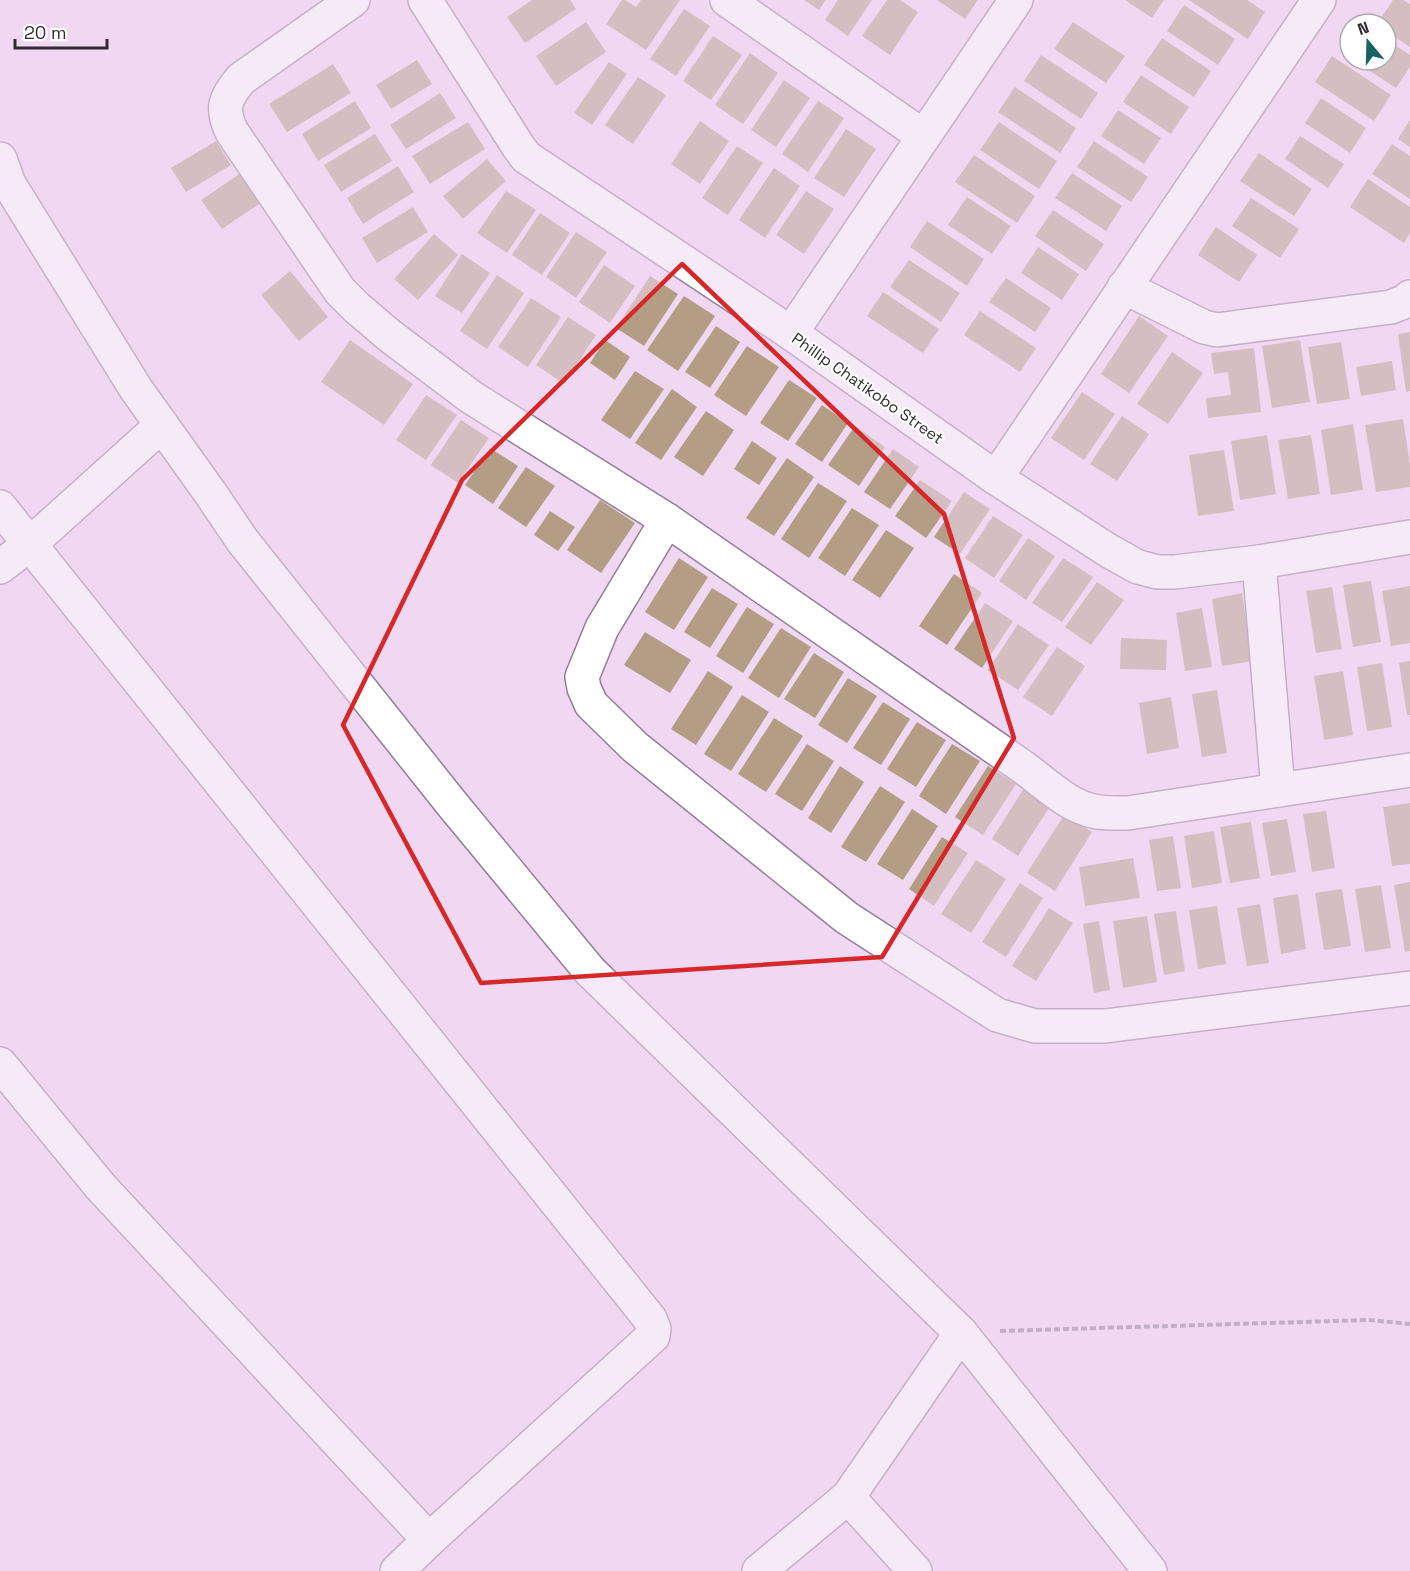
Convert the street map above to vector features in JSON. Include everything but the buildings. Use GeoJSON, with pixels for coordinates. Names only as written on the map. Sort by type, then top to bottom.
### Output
{"type":"FeatureCollection","features":[{"type":"Feature","properties":{"kind":"street"},"geometry":{"type":"LineString","coordinates":[[353,0],[241,79],[232,89],[226,102],[225,116],[232,132],[340,291],[390,336],[471,397],[667,520],[1071,802],[1086,809],[1128,813],[1410,770]]}},
{"type":"Feature","properties":{"kind":"street","name":"Phillip Chatikobo Street"},"geometry":{"type":"LineString","coordinates":[[425,0],[526,157],[791,333],[996,478],[1109,551],[1138,567],[1167,572],[1259,562],[1410,537]]}},
{"type":"Feature","properties":{"kind":"street"},"geometry":{"type":"LineString","coordinates":[[728,0],[923,136]]}},
{"type":"Feature","properties":{"kind":"street"},"geometry":{"type":"LineString","coordinates":[[791,333],[1016,0]]}},
{"type":"Feature","properties":{"kind":"street"},"geometry":{"type":"LineString","coordinates":[[996,478],[1319,0]]}},
{"type":"Feature","properties":{"kind":"street"},"geometry":{"type":"LineString","coordinates":[[3,178],[116,359],[242,540],[452,804],[590,971],[961,1333],[1150,1571]]}},
{"type":"Feature","properties":{"kind":"street"},"geometry":{"type":"LineString","coordinates":[[1124,287],[1204,327],[1217,330],[1391,307],[1410,297]]}},
{"type":"Feature","properties":{"kind":"street"},"geometry":{"type":"LineString","coordinates":[[0,567],[30,544],[162,425]]}},
{"type":"Feature","properties":{"kind":"street"},"geometry":{"type":"LineString","coordinates":[[0,507],[652,1323],[653,1336],[398,1571]]}},
{"type":"Feature","properties":{"kind":"street"},"geometry":{"type":"LineString","coordinates":[[667,520],[602,627],[582,677],[591,704],[635,747],[847,918],[998,1015],[1035,1026],[1105,1026],[1410,988]]}},
{"type":"Feature","properties":{"kind":"street"},"geometry":{"type":"LineString","coordinates":[[1259,562],[1278,790]]}},
{"type":"Feature","properties":{"kind":"street"},"geometry":{"type":"LineString","coordinates":[[0,1064],[100,1186],[429,1540]]}},
{"type":"Feature","properties":{"kind":"street"},"geometry":{"type":"LineString","coordinates":[[759,1571],[848,1497],[961,1333]]}},
{"type":"Feature","properties":{"kind":"street"},"geometry":{"type":"LineString","coordinates":[[848,1497],[915,1571]]}},
{"type":"Feature","properties":{"kind":"path"},"geometry":{"type":"LineString","coordinates":[[961,1333],[1369,1320],[1410,1324]]}},
{"type":"Feature","properties":{"kind":"highlighted area"},"geometry":{"type":"Polygon","coordinates":[[[682,264],[944,514],[1014,738],[882,957],[481,983],[343,725],[462,480],[682,264]]]}}]}
